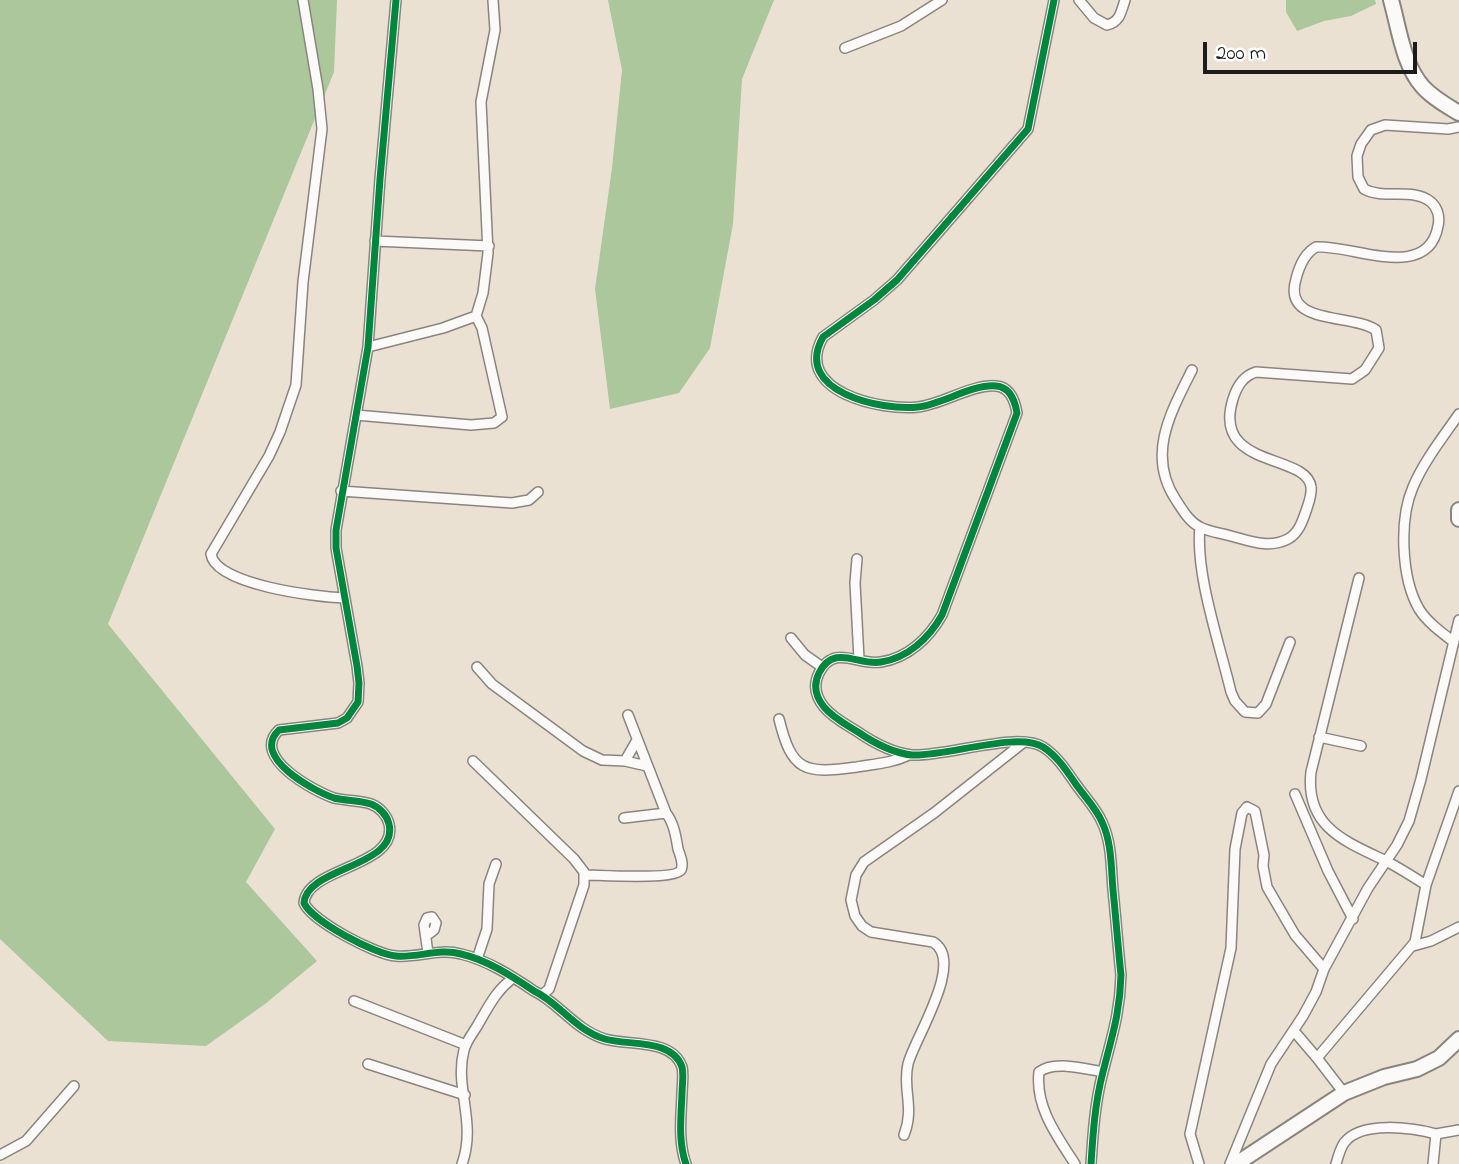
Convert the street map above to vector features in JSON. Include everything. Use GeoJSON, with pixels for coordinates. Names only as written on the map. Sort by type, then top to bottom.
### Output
{"type":"FeatureCollection","features":[{"type":"Feature","properties":{"kind":"main road"},"geometry":{"type":"LineString","coordinates":[[1391,0],[1415,76],[1424,89],[1459,113]]}},
{"type":"Feature","properties":{"kind":"main road"},"geometry":{"type":"LineString","coordinates":[[1459,510],[1459,519]]}},
{"type":"Feature","properties":{"kind":"main road"},"geometry":{"type":"LineString","coordinates":[[1236,1164],[1344,1093],[1384,1077],[1417,1069],[1439,1058],[1459,1039]]}},
{"type":"Feature","properties":{"kind":"street"},"geometry":{"type":"LineString","coordinates":[[303,0],[322,129],[303,282],[296,385],[269,456],[211,554],[212,561],[223,572],[297,594],[344,598]]}},
{"type":"Feature","properties":{"kind":"street"},"geometry":{"type":"LineString","coordinates":[[396,0],[368,347],[336,530],[336,548],[359,683],[358,702],[353,711],[338,723],[279,730],[273,738],[272,746],[281,765],[301,782],[336,798],[375,806],[387,817],[390,830],[382,847],[317,884],[306,893],[304,903],[315,917],[375,951],[399,957],[452,952],[477,959],[543,994],[565,1015],[598,1037],[622,1043],[656,1046],[675,1055],[682,1070],[681,1139],[685,1164]]}},
{"type":"Feature","properties":{"kind":"street"},"geometry":{"type":"LineString","coordinates":[[476,316],[483,293],[489,246],[481,102],[495,30],[493,0]]}},
{"type":"Feature","properties":{"kind":"street"},"geometry":{"type":"LineString","coordinates":[[845,48],[901,26],[942,0]]}},
{"type":"Feature","properties":{"kind":"street"},"geometry":{"type":"LineString","coordinates":[[1054,0],[1028,130],[897,279],[874,300],[823,337],[818,346],[822,374],[829,384],[852,398],[878,405],[917,407],[945,401],[985,386],[1000,386],[1010,394],[1017,413],[936,626],[923,641],[896,657],[878,663],[839,657],[822,667],[816,680],[816,694],[827,710],[895,752],[929,755],[1024,742],[1040,745],[1060,763],[1102,822],[1107,839],[1121,985],[1119,1010],[1103,1072],[1094,1122],[1091,1164]]}},
{"type":"Feature","properties":{"kind":"street"},"geometry":{"type":"LineString","coordinates":[[1079,0],[1094,18],[1107,25],[1119,18],[1125,0]]}},
{"type":"Feature","properties":{"kind":"street"},"geometry":{"type":"LineString","coordinates":[[1192,370],[1166,423],[1161,454],[1168,488],[1187,516],[1200,527],[1270,544],[1289,538],[1300,526],[1311,484],[1303,475],[1252,452],[1240,442],[1230,422],[1235,393],[1244,379],[1256,372],[1352,379],[1366,370],[1379,348],[1376,330],[1357,322],[1314,314],[1303,309],[1297,302],[1294,291],[1297,273],[1308,253],[1315,247],[1391,257],[1412,256],[1425,250],[1432,242],[1438,226],[1436,206],[1420,197],[1381,195],[1364,189],[1358,177],[1357,156],[1365,136],[1376,126],[1448,129],[1459,127]]}},
{"type":"Feature","properties":{"kind":"street"},"geometry":{"type":"LineString","coordinates":[[375,241],[489,246]]}},
{"type":"Feature","properties":{"kind":"street"},"geometry":{"type":"LineString","coordinates":[[368,347],[443,328],[476,316]]}},
{"type":"Feature","properties":{"kind":"street"},"geometry":{"type":"LineString","coordinates":[[356,415],[471,425],[492,424],[500,420],[502,410],[481,323],[476,316]]}},
{"type":"Feature","properties":{"kind":"street"},"geometry":{"type":"LineString","coordinates":[[1455,650],[1416,604],[1406,559],[1405,532],[1408,500],[1414,486],[1459,414]]}},
{"type":"Feature","properties":{"kind":"street"},"geometry":{"type":"LineString","coordinates":[[341,491],[512,503],[529,500],[538,492]]}},
{"type":"Feature","properties":{"kind":"street"},"geometry":{"type":"LineString","coordinates":[[1200,527],[1198,543],[1201,568],[1231,692],[1245,712],[1254,714],[1262,710],[1290,642]]}},
{"type":"Feature","properties":{"kind":"street"},"geometry":{"type":"LineString","coordinates":[[857,559],[855,583],[859,659]]}},
{"type":"Feature","properties":{"kind":"street"},"geometry":{"type":"LineString","coordinates":[[1359,578],[1319,737],[1310,783],[1314,805],[1339,837],[1351,846],[1426,884]]}},
{"type":"Feature","properties":{"kind":"street"},"geometry":{"type":"LineString","coordinates":[[1230,1164],[1265,1076],[1294,1031],[1368,888],[1387,862],[1409,821],[1455,650],[1459,620]]}},
{"type":"Feature","properties":{"kind":"street"},"geometry":{"type":"LineString","coordinates":[[791,638],[805,655],[822,667]]}},
{"type":"Feature","properties":{"kind":"street"},"geometry":{"type":"LineString","coordinates":[[477,667],[492,684],[583,751],[602,760],[647,766]]}},
{"type":"Feature","properties":{"kind":"street"},"geometry":{"type":"LineString","coordinates":[[584,874],[660,876],[679,872],[682,865],[672,824],[628,715]]}},
{"type":"Feature","properties":{"kind":"street"},"geometry":{"type":"LineString","coordinates":[[779,719],[786,747],[801,765],[815,771],[894,762],[909,755]]}},
{"type":"Feature","properties":{"kind":"street"},"geometry":{"type":"LineString","coordinates":[[1319,737],[1361,746]]}},
{"type":"Feature","properties":{"kind":"street"},"geometry":{"type":"LineString","coordinates":[[625,761],[637,740]]}},
{"type":"Feature","properties":{"kind":"street"},"geometry":{"type":"LineString","coordinates":[[904,1135],[910,1111],[908,1065],[938,996],[943,970],[942,954],[938,945],[933,942],[871,932],[862,926],[855,916],[851,900],[856,875],[864,862],[934,813],[1024,742]]}},
{"type":"Feature","properties":{"kind":"street"},"geometry":{"type":"LineString","coordinates":[[473,761],[574,859],[584,874],[584,885],[549,989],[543,994]]}},
{"type":"Feature","properties":{"kind":"street"},"geometry":{"type":"LineString","coordinates":[[1317,1058],[1417,939],[1426,884],[1459,791]]}},
{"type":"Feature","properties":{"kind":"street"},"geometry":{"type":"LineString","coordinates":[[1295,794],[1328,871],[1353,919]]}},
{"type":"Feature","properties":{"kind":"street"},"geometry":{"type":"LineString","coordinates":[[1199,1164],[1190,1134],[1231,948],[1235,849],[1242,813],[1247,807],[1255,811],[1267,887],[1295,935],[1324,969]]}},
{"type":"Feature","properties":{"kind":"street"},"geometry":{"type":"LineString","coordinates":[[624,818],[666,813]]}},
{"type":"Feature","properties":{"kind":"street"},"geometry":{"type":"LineString","coordinates":[[477,959],[487,929],[489,884],[496,864]]}},
{"type":"Feature","properties":{"kind":"street"},"geometry":{"type":"LineString","coordinates":[[1413,946],[1459,928]]}},
{"type":"Feature","properties":{"kind":"street"},"geometry":{"type":"LineString","coordinates":[[426,936],[428,953]]}},
{"type":"Feature","properties":{"kind":"street"},"geometry":{"type":"LineString","coordinates":[[462,1164],[469,1131],[463,1062],[466,1045],[491,1000],[513,978]]}},
{"type":"Feature","properties":{"kind":"street"},"geometry":{"type":"LineString","coordinates":[[354,1001],[466,1045]]}},
{"type":"Feature","properties":{"kind":"street"},"geometry":{"type":"LineString","coordinates":[[1294,1031],[1344,1093]]}},
{"type":"Feature","properties":{"kind":"street"},"geometry":{"type":"LineString","coordinates":[[368,1063],[465,1095]]}},
{"type":"Feature","properties":{"kind":"street"},"geometry":{"type":"LineString","coordinates":[[1075,1164],[1046,1116],[1039,1072],[1055,1067],[1103,1072]]}},
{"type":"Feature","properties":{"kind":"street"},"geometry":{"type":"LineString","coordinates":[[0,1155],[26,1141],[74,1086]]}},
{"type":"Feature","properties":{"kind":"street"},"geometry":{"type":"LineString","coordinates":[[1336,1164],[1343,1144],[1369,1129],[1398,1128],[1436,1134],[1459,1130]]}},
{"type":"Feature","properties":{"kind":"street"},"geometry":{"type":"LineString","coordinates":[[1433,1164],[1436,1134]]}},
{"type":"Feature","properties":{"kind":"green space"},"geometry":{"type":"Polygon","coordinates":[[[0,0],[337,0],[334,72],[108,624],[275,829],[246,882],[317,961],[265,1004],[206,1046],[108,1041],[0,939],[0,0]]]}},
{"type":"Feature","properties":{"kind":"green space"},"geometry":{"type":"Polygon","coordinates":[[[608,0],[774,0],[742,79],[733,224],[710,348],[679,393],[610,409],[595,289],[622,70],[608,0]]]}},
{"type":"Feature","properties":{"kind":"green space"},"geometry":{"type":"Polygon","coordinates":[[[1286,0],[1375,0],[1376,4],[1351,16],[1324,21],[1297,31],[1286,12],[1286,0]]]}},
{"type":"Feature","properties":{"kind":"cycle path"},"geometry":{"type":"LineString","coordinates":[[396,0],[368,347],[336,530],[336,548],[357,666],[358,702],[347,718],[338,723],[279,730],[272,740],[278,762],[300,781],[334,798],[367,803],[380,809],[389,824],[388,838],[380,849],[367,858],[320,882],[309,891],[304,903],[319,919],[374,950],[396,956],[453,952],[480,960],[543,996],[594,1035],[669,1051],[677,1058],[683,1070],[681,1129],[686,1164]]}},
{"type":"Feature","properties":{"kind":"cycle path"},"geometry":{"type":"LineString","coordinates":[[1054,0],[1028,129],[897,280],[823,337],[817,356],[820,372],[830,384],[845,394],[884,405],[918,407],[977,388],[996,386],[1008,392],[1017,413],[937,623],[917,646],[891,660],[872,662],[839,657],[832,659],[819,673],[816,691],[824,707],[840,721],[884,747],[898,752],[926,755],[1017,742],[1043,747],[1061,764],[1099,817],[1109,847],[1121,975],[1117,1013],[1098,1095],[1091,1164]]}}]}
